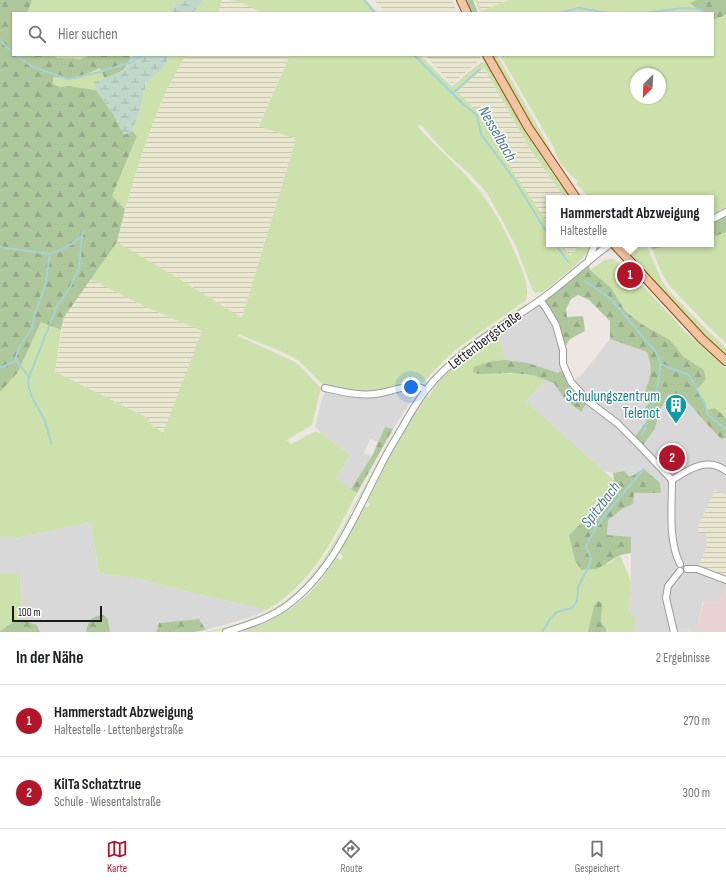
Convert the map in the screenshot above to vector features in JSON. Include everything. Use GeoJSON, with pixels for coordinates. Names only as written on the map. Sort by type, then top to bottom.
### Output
{"type":"FeatureCollection","features":[{"type":"Feature","properties":{"kind":"main road"},"geometry":{"type":"LineString","coordinates":[[461,0],[467,12]]}},
{"type":"Feature","properties":{"kind":"main road"},"geometry":{"type":"LineString","coordinates":[[488,56],[528,127],[574,195]]}},
{"type":"Feature","properties":{"kind":"main road"},"geometry":{"type":"LineString","coordinates":[[617,247],[702,340],[726,361]]}},
{"type":"Feature","properties":{"kind":"street"},"geometry":{"type":"LineString","coordinates":[[714,218],[726,212]]}},
{"type":"Feature","properties":{"kind":"street"},"geometry":{"type":"LineString","coordinates":[[588,262],[594,247]]}},
{"type":"Feature","properties":{"kind":"street","name":"Lettenbergstraße"},"geometry":{"type":"LineString","coordinates":[[226,632],[251,624],[281,609],[304,591],[322,572],[342,540],[394,442],[426,390],[442,372],[490,333],[540,300],[606,247]]}},
{"type":"Feature","properties":{"kind":"street"},"geometry":{"type":"LineString","coordinates":[[540,300],[556,325],[563,350],[563,364],[571,382],[588,401],[616,423],[639,445],[672,480],[674,544],[680,568],[684,572],[687,569],[696,569],[726,580]]}},
{"type":"Feature","properties":{"kind":"street"},"geometry":{"type":"LineString","coordinates":[[325,388],[367,395],[379,394],[414,386],[426,390]]}},
{"type":"Feature","properties":{"kind":"street"},"geometry":{"type":"LineString","coordinates":[[672,480],[690,469],[710,464],[721,467],[726,471]]}},
{"type":"Feature","properties":{"kind":"street"},"geometry":{"type":"LineString","coordinates":[[674,632],[666,598],[668,586],[680,568]]}},
{"type":"Feature","properties":{"kind":"shaded area"},"geometry":{"type":"Polygon","coordinates":[[[222,0],[239,2],[261,12],[218,12],[222,0]]]}},
{"type":"Feature","properties":{"kind":"shaded area"},"geometry":{"type":"Polygon","coordinates":[[[374,0],[452,0],[457,12],[385,12],[374,0]]]}},
{"type":"Feature","properties":{"kind":"shaded area"},"geometry":{"type":"Polygon","coordinates":[[[477,0],[509,0],[481,11],[477,0]]]}},
{"type":"Feature","properties":{"kind":"shaded area"},"geometry":{"type":"Polygon","coordinates":[[[185,56],[290,56],[259,125],[296,139],[242,318],[176,277],[117,243],[125,209],[150,129],[174,74],[185,56]]]}},
{"type":"Feature","properties":{"kind":"shaded area"},"geometry":{"type":"Polygon","coordinates":[[[426,56],[480,56],[481,59],[452,84],[426,56]]]}},
{"type":"Feature","properties":{"kind":"shaded area"},"geometry":{"type":"Polygon","coordinates":[[[484,67],[530,149],[563,195],[546,195],[546,221],[457,92],[484,67]]]}},
{"type":"Feature","properties":{"kind":"shaded area"},"geometry":{"type":"Polygon","coordinates":[[[564,247],[578,247],[570,256],[564,247]]]}},
{"type":"Feature","properties":{"kind":"shaded area"},"geometry":{"type":"Polygon","coordinates":[[[90,279],[146,307],[202,331],[163,434],[148,422],[150,419],[55,372],[64,317],[90,279]]]}},
{"type":"Feature","properties":{"kind":"shaded area"},"geometry":{"type":"Polygon","coordinates":[[[540,302],[546,309],[565,350],[568,367],[574,381],[584,372],[610,339],[647,352],[652,365],[649,382],[642,398],[649,403],[643,445],[655,429],[664,401],[668,395],[673,394],[678,395],[691,404],[721,439],[726,438],[726,495],[715,490],[698,527],[699,533],[706,533],[706,549],[697,568],[726,578],[726,588],[718,602],[703,601],[696,632],[634,632],[636,615],[628,614],[631,582],[631,538],[607,535],[608,520],[622,509],[633,504],[630,477],[624,471],[613,473],[604,471],[524,401],[543,382],[505,360],[498,332],[540,302]]]}},
{"type":"Feature","properties":{"kind":"shaded area"},"geometry":{"type":"Polygon","coordinates":[[[412,389],[417,391],[393,429],[385,427],[378,442],[370,439],[364,453],[372,456],[351,489],[336,478],[350,455],[325,437],[315,427],[322,398],[326,391],[412,389]]]}},
{"type":"Feature","properties":{"kind":"shaded area"},"geometry":{"type":"Polygon","coordinates":[[[715,490],[726,495],[726,578],[697,568],[706,549],[706,533],[699,533],[698,527],[715,490]]]}},
{"type":"Feature","properties":{"kind":"shaded area"},"geometry":{"type":"Polygon","coordinates":[[[91,522],[99,573],[136,578],[267,610],[251,617],[206,630],[199,619],[159,623],[156,632],[110,632],[108,619],[89,621],[86,632],[40,632],[37,625],[22,620],[20,574],[0,574],[0,537],[21,537],[91,522]]]}},
{"type":"Feature","properties":{"kind":"shaded area"},"geometry":{"type":"Polygon","coordinates":[[[726,588],[726,632],[696,632],[704,601],[718,602],[726,588]]]}},
{"type":"Feature","properties":{"kind":"shaded area"},"geometry":{"type":"Polygon","coordinates":[[[690,627],[690,632],[676,632],[674,628],[690,627]]]}},
{"type":"Feature","properties":{"kind":"green space"},"geometry":{"type":"Polygon","coordinates":[[[0,0],[32,0],[27,12],[12,12],[12,56],[54,56],[58,58],[80,59],[88,56],[130,56],[131,57],[124,70],[105,79],[100,68],[75,79],[53,77],[53,84],[60,87],[68,86],[96,90],[111,111],[137,136],[112,196],[125,209],[117,242],[64,317],[61,330],[41,322],[18,372],[0,392],[0,0]]]}},
{"type":"Feature","properties":{"kind":"green space"},"geometry":{"type":"Polygon","coordinates":[[[31,0],[186,0],[175,5],[172,12],[26,12],[31,0]]]}},
{"type":"Feature","properties":{"kind":"green space"},"geometry":{"type":"Polygon","coordinates":[[[186,0],[203,0],[194,12],[172,12],[175,5],[186,0]]]}},
{"type":"Feature","properties":{"kind":"green space"},"geometry":{"type":"Polygon","coordinates":[[[203,0],[222,0],[218,12],[194,12],[203,0]]]}},
{"type":"Feature","properties":{"kind":"green space"},"geometry":{"type":"Polygon","coordinates":[[[229,0],[366,0],[377,12],[261,12],[239,2],[229,0]]]}},
{"type":"Feature","properties":{"kind":"green space"},"geometry":{"type":"Polygon","coordinates":[[[467,0],[473,0],[478,12],[472,12],[467,0]]]}},
{"type":"Feature","properties":{"kind":"green space"},"geometry":{"type":"Polygon","coordinates":[[[475,0],[477,0],[481,11],[480,12],[475,0]]]}},
{"type":"Feature","properties":{"kind":"green space"},"geometry":{"type":"Polygon","coordinates":[[[509,0],[697,0],[691,3],[702,12],[482,12],[509,0]]]}},
{"type":"Feature","properties":{"kind":"green space"},"geometry":{"type":"Polygon","coordinates":[[[697,0],[726,0],[726,14],[714,20],[714,12],[702,12],[690,3],[697,0]]]}},
{"type":"Feature","properties":{"kind":"green space"},"geometry":{"type":"Polygon","coordinates":[[[726,14],[726,207],[714,214],[714,195],[587,195],[576,184],[578,181],[570,175],[560,162],[554,148],[501,57],[502,56],[714,56],[714,20],[726,14]]]}},
{"type":"Feature","properties":{"kind":"green space"},"geometry":{"type":"Polygon","coordinates":[[[54,56],[87,56],[71,59],[54,56]]]}},
{"type":"Feature","properties":{"kind":"green space"},"geometry":{"type":"Polygon","coordinates":[[[169,56],[185,56],[175,73],[150,130],[125,209],[112,196],[137,136],[132,132],[140,110],[146,83],[166,65],[169,56]]]}},
{"type":"Feature","properties":{"kind":"green space"},"geometry":{"type":"Polygon","coordinates":[[[169,56],[166,65],[146,83],[140,110],[132,132],[124,135],[110,109],[96,90],[94,82],[125,70],[131,57],[169,56]]]}},
{"type":"Feature","properties":{"kind":"green space"},"geometry":{"type":"Polygon","coordinates":[[[290,56],[421,56],[452,87],[482,62],[486,63],[534,145],[569,195],[563,195],[530,149],[484,67],[457,92],[478,112],[514,173],[546,221],[546,247],[564,247],[570,256],[578,247],[590,247],[587,253],[575,266],[543,292],[535,293],[515,244],[487,193],[468,172],[447,154],[421,125],[419,125],[418,127],[424,134],[471,181],[492,208],[509,239],[522,269],[527,285],[526,300],[455,350],[422,383],[394,387],[373,393],[340,390],[323,385],[298,360],[238,334],[238,336],[293,361],[300,366],[321,388],[312,425],[287,440],[291,444],[316,431],[318,433],[321,432],[325,437],[350,455],[336,478],[357,493],[336,534],[320,560],[300,583],[284,598],[267,610],[136,578],[99,573],[91,522],[21,537],[0,537],[0,392],[18,372],[41,322],[61,330],[55,372],[150,419],[148,422],[163,433],[202,331],[146,307],[90,279],[117,242],[242,318],[296,139],[259,126],[290,56]]]}},
{"type":"Feature","properties":{"kind":"green space"},"geometry":{"type":"Polygon","coordinates":[[[494,56],[498,56],[550,148],[552,155],[528,120],[493,58],[494,56]]]}},
{"type":"Feature","properties":{"kind":"green space"},"geometry":{"type":"Polygon","coordinates":[[[100,68],[105,79],[103,91],[68,86],[60,87],[53,84],[53,77],[75,79],[100,68]]]}},
{"type":"Feature","properties":{"kind":"green space"},"geometry":{"type":"Polygon","coordinates":[[[726,215],[726,232],[714,237],[714,218],[715,220],[726,215]]]}},
{"type":"Feature","properties":{"kind":"green space"},"geometry":{"type":"Polygon","coordinates":[[[726,232],[726,343],[670,286],[662,274],[652,249],[664,247],[714,247],[714,237],[726,232]]]}},
{"type":"Feature","properties":{"kind":"green space"},"geometry":{"type":"Polygon","coordinates":[[[627,247],[647,247],[662,281],[668,290],[726,348],[726,355],[675,305],[627,252],[627,247]]]}},
{"type":"Feature","properties":{"kind":"green space"},"geometry":{"type":"Polygon","coordinates":[[[651,247],[664,247],[652,249],[651,247]]]}},
{"type":"Feature","properties":{"kind":"green space"},"geometry":{"type":"Polygon","coordinates":[[[605,260],[615,260],[629,276],[643,286],[681,328],[726,368],[726,418],[715,408],[708,410],[698,388],[706,379],[704,370],[684,357],[670,340],[643,325],[625,311],[612,289],[590,270],[605,260]]]}},
{"type":"Feature","properties":{"kind":"green space"},"geometry":{"type":"Polygon","coordinates":[[[588,262],[590,270],[612,289],[625,311],[643,325],[670,340],[684,357],[704,370],[706,379],[697,390],[707,410],[715,408],[726,418],[726,438],[721,439],[690,404],[678,395],[673,394],[668,395],[660,410],[655,429],[643,445],[634,438],[647,421],[639,415],[649,403],[642,398],[651,370],[647,352],[610,339],[610,321],[589,300],[578,295],[571,299],[566,309],[567,317],[583,316],[585,331],[570,339],[563,350],[556,325],[540,300],[588,262]]]}},
{"type":"Feature","properties":{"kind":"green space"},"geometry":{"type":"Polygon","coordinates":[[[528,302],[524,307],[459,352],[428,384],[426,383],[464,346],[528,302]]]}},
{"type":"Feature","properties":{"kind":"green space"},"geometry":{"type":"Polygon","coordinates":[[[498,332],[505,360],[493,361],[494,373],[533,375],[545,380],[525,401],[614,480],[593,509],[569,535],[608,564],[620,555],[631,582],[628,614],[636,615],[634,632],[242,632],[275,618],[294,606],[312,590],[336,558],[341,560],[343,556],[339,552],[363,507],[368,507],[370,504],[366,501],[396,445],[427,395],[429,397],[442,377],[459,360],[498,332]]]}},
{"type":"Feature","properties":{"kind":"green space"},"geometry":{"type":"Polygon","coordinates":[[[505,360],[528,363],[558,373],[564,369],[588,401],[581,412],[564,398],[554,383],[533,375],[510,373],[478,374],[473,372],[474,367],[493,361],[505,360]]]}},
{"type":"Feature","properties":{"kind":"green space"},"geometry":{"type":"Polygon","coordinates":[[[417,394],[418,395],[377,465],[353,510],[352,509],[376,465],[417,394]]]}},
{"type":"Feature","properties":{"kind":"green space"},"geometry":{"type":"Polygon","coordinates":[[[385,427],[393,429],[357,493],[351,489],[372,456],[385,427]]]}},
{"type":"Feature","properties":{"kind":"green space"},"geometry":{"type":"Polygon","coordinates":[[[644,469],[660,483],[661,493],[634,493],[633,504],[622,509],[608,520],[607,535],[631,537],[631,553],[620,555],[597,569],[581,570],[575,560],[569,535],[594,508],[614,480],[613,473],[624,471],[630,477],[644,469]]]}},
{"type":"Feature","properties":{"kind":"green space"},"geometry":{"type":"Polygon","coordinates":[[[350,514],[352,514],[332,549],[299,592],[285,603],[249,622],[222,630],[205,632],[258,617],[278,606],[294,594],[323,560],[350,514]]]}},
{"type":"Feature","properties":{"kind":"green space"},"geometry":{"type":"Polygon","coordinates":[[[0,574],[20,574],[22,620],[12,623],[0,631],[0,574]]]}},
{"type":"Feature","properties":{"kind":"green space"},"geometry":{"type":"Polygon","coordinates":[[[598,601],[602,603],[601,622],[606,629],[606,632],[588,632],[594,606],[598,601]]]}},
{"type":"Feature","properties":{"kind":"green space"},"geometry":{"type":"Polygon","coordinates":[[[103,615],[108,619],[110,632],[86,632],[88,625],[93,618],[103,615]]]}},
{"type":"Feature","properties":{"kind":"green space"},"geometry":{"type":"Polygon","coordinates":[[[199,619],[206,630],[194,632],[156,632],[159,623],[199,619]]]}},
{"type":"Feature","properties":{"kind":"green space"},"geometry":{"type":"Polygon","coordinates":[[[22,620],[37,625],[40,632],[0,632],[12,623],[22,620]]]}},
{"type":"Feature","properties":{"kind":"waterway","name":"Nesselbach"},"geometry":{"type":"LineString","coordinates":[[364,0],[374,12]]}},
{"type":"Feature","properties":{"kind":"waterway"},"geometry":{"type":"LineString","coordinates":[[562,12],[579,8],[602,12]]}},
{"type":"Feature","properties":{"kind":"waterway"},"geometry":{"type":"LineString","coordinates":[[653,12],[683,8],[700,9],[704,12]]}},
{"type":"Feature","properties":{"kind":"waterway"},"geometry":{"type":"LineString","coordinates":[[0,40],[12,52]]}},
{"type":"Feature","properties":{"kind":"waterway"},"geometry":{"type":"LineString","coordinates":[[16,56],[33,67],[68,79],[96,73],[132,62],[141,56]]}},
{"type":"Feature","properties":{"kind":"waterway","name":"Nesselbach"},"geometry":{"type":"LineString","coordinates":[[415,56],[464,105],[477,115],[481,134],[514,179],[546,231]]}},
{"type":"Feature","properties":{"kind":"waterway"},"geometry":{"type":"LineString","coordinates":[[453,93],[480,69]]}},
{"type":"Feature","properties":{"kind":"waterway"},"geometry":{"type":"LineString","coordinates":[[0,367],[15,361],[18,350],[32,328],[35,312],[45,287],[50,254],[65,248],[74,242],[82,235],[84,231]]}},
{"type":"Feature","properties":{"kind":"waterway"},"geometry":{"type":"LineString","coordinates":[[29,377],[57,306],[70,287],[79,268],[82,236]]}},
{"type":"Feature","properties":{"kind":"waterway"},"geometry":{"type":"LineString","coordinates":[[0,247],[50,254]]}},
{"type":"Feature","properties":{"kind":"waterway","name":"Nesselbach"},"geometry":{"type":"LineString","coordinates":[[557,247],[568,262]]}},
{"type":"Feature","properties":{"kind":"waterway","name":"Nesselbach"},"geometry":{"type":"LineString","coordinates":[[585,281],[610,298],[655,351],[659,359],[660,369],[657,388],[642,435]]}},
{"type":"Feature","properties":{"kind":"waterway"},"geometry":{"type":"LineString","coordinates":[[15,359],[29,377],[28,382],[30,393],[44,419],[51,443]]}},
{"type":"Feature","properties":{"kind":"waterway"},"geometry":{"type":"LineString","coordinates":[[660,364],[689,375],[705,404],[708,415],[726,429]]}},
{"type":"Feature","properties":{"kind":"waterway","name":"Spitzbach"},"geometry":{"type":"LineString","coordinates":[[542,632],[557,612],[572,608],[577,601],[578,587],[591,559],[586,546],[605,515],[644,469]]}},
{"type":"Feature","properties":{"kind":"place","name":"Hammerstadt Abzweigung"},"geometry":{"type":"Point","coordinates":[630,275]}},
{"type":"Feature","properties":{"kind":"place","name":"Schulungszentrum Telenot"},"geometry":{"type":"Point","coordinates":[676,424]}},
{"type":"Feature","properties":{"kind":"place","name":"KiITa Schatztrue"},"geometry":{"type":"Point","coordinates":[672,458]}}]}
